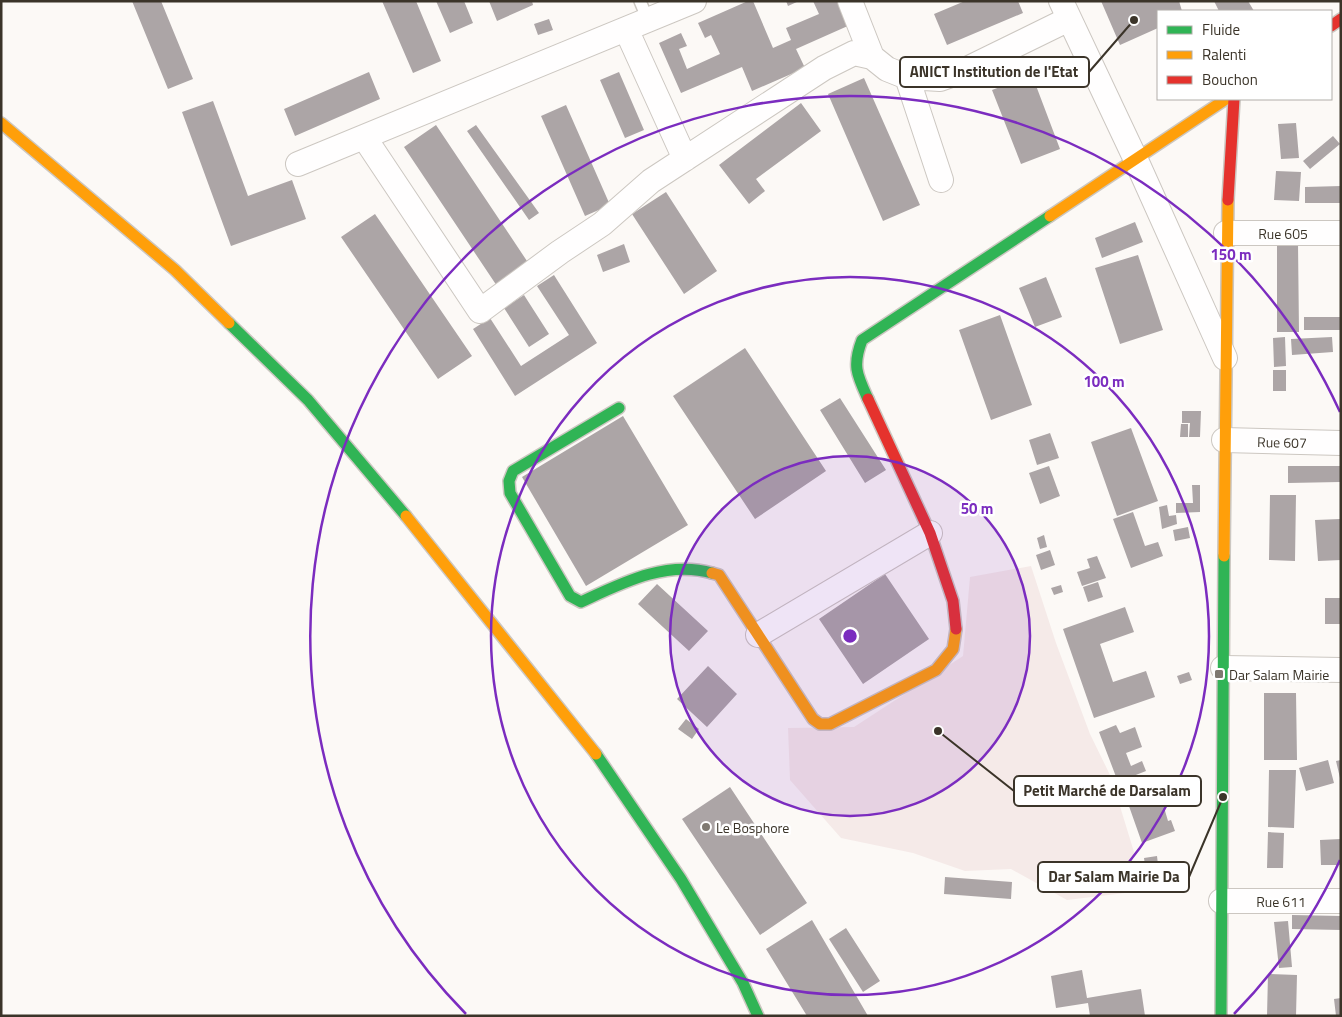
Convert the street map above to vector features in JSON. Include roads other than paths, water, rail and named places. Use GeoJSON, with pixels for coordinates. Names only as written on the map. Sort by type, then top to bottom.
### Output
{"type":"FeatureCollection","features":[{"type":"Feature","properties":{"kind":"main road"},"geometry":{"type":"LineString","coordinates":[[619,408],[513,471],[508,481],[510,493],[570,596],[581,602],[642,575],[686,568],[704,568],[719,574],[813,719],[820,724],[830,724],[936,670],[953,649],[957,625],[953,601],[930,533],[856,373],[856,355],[862,340],[1225,100]]}},
{"type":"Feature","properties":{"kind":"main road"},"geometry":{"type":"LineString","coordinates":[[1221,1016],[1226,233],[1234,100]]}},
{"type":"Feature","properties":{"kind":"main road"},"geometry":{"type":"LineString","coordinates":[[1,124],[175,270],[308,400],[395,502],[599,758],[681,879],[743,983],[758,1016]]}},
{"type":"Feature","properties":{"kind":"street"},"geometry":{"type":"LineString","coordinates":[[298,164],[626,29],[644,11],[694,1]]}},
{"type":"Feature","properties":{"kind":"street"},"geometry":{"type":"LineString","coordinates":[[850,1],[872,58]]}},
{"type":"Feature","properties":{"kind":"street"},"geometry":{"type":"LineString","coordinates":[[364,137],[480,311],[602,224],[651,181],[824,68],[854,53],[872,58],[887,69],[907,77],[940,79],[965,70],[1065,10],[1136,160],[1225,358]]}},
{"type":"Feature","properties":{"kind":"street"},"geometry":{"type":"LineString","coordinates":[[626,29],[685,159]]}},
{"type":"Feature","properties":{"kind":"street"},"geometry":{"type":"LineString","coordinates":[[907,77],[941,180]]}},
{"type":"Feature","properties":{"kind":"street","name":"Rue 605"},"geometry":{"type":"LineString","coordinates":[[1226,233],[1341,233]]}},
{"type":"Feature","properties":{"kind":"street","name":"Rue 607"},"geometry":{"type":"LineString","coordinates":[[1224,440],[1341,443]]}},
{"type":"Feature","properties":{"kind":"street"},"geometry":{"type":"LineString","coordinates":[[758,635],[930,533]]}},
{"type":"Feature","properties":{"kind":"street"},"geometry":{"type":"LineString","coordinates":[[1223,668],[1341,670]]}},
{"type":"Feature","properties":{"kind":"street","name":"Rue 611"},"geometry":{"type":"LineString","coordinates":[[1221,901],[1341,901]]}},
{"type":"Feature","properties":{"kind":"place","name":"ANICT Institution de l'Etat"},"geometry":{"type":"Point","coordinates":[1134,20]}},
{"type":"Feature","properties":{"kind":"place","name":"Dar Salam Mairie"},"geometry":{"type":"Point","coordinates":[1219,674]}},
{"type":"Feature","properties":{"kind":"place","name":"Petit Marché de Darsalam"},"geometry":{"type":"Point","coordinates":[938,731]}},
{"type":"Feature","properties":{"kind":"place","name":"Dar Salam Mairie Da"},"geometry":{"type":"Point","coordinates":[1223,797]}},
{"type":"Feature","properties":{"kind":"place","name":"Le Bosphore"},"geometry":{"type":"Point","coordinates":[706,827]}}]}
